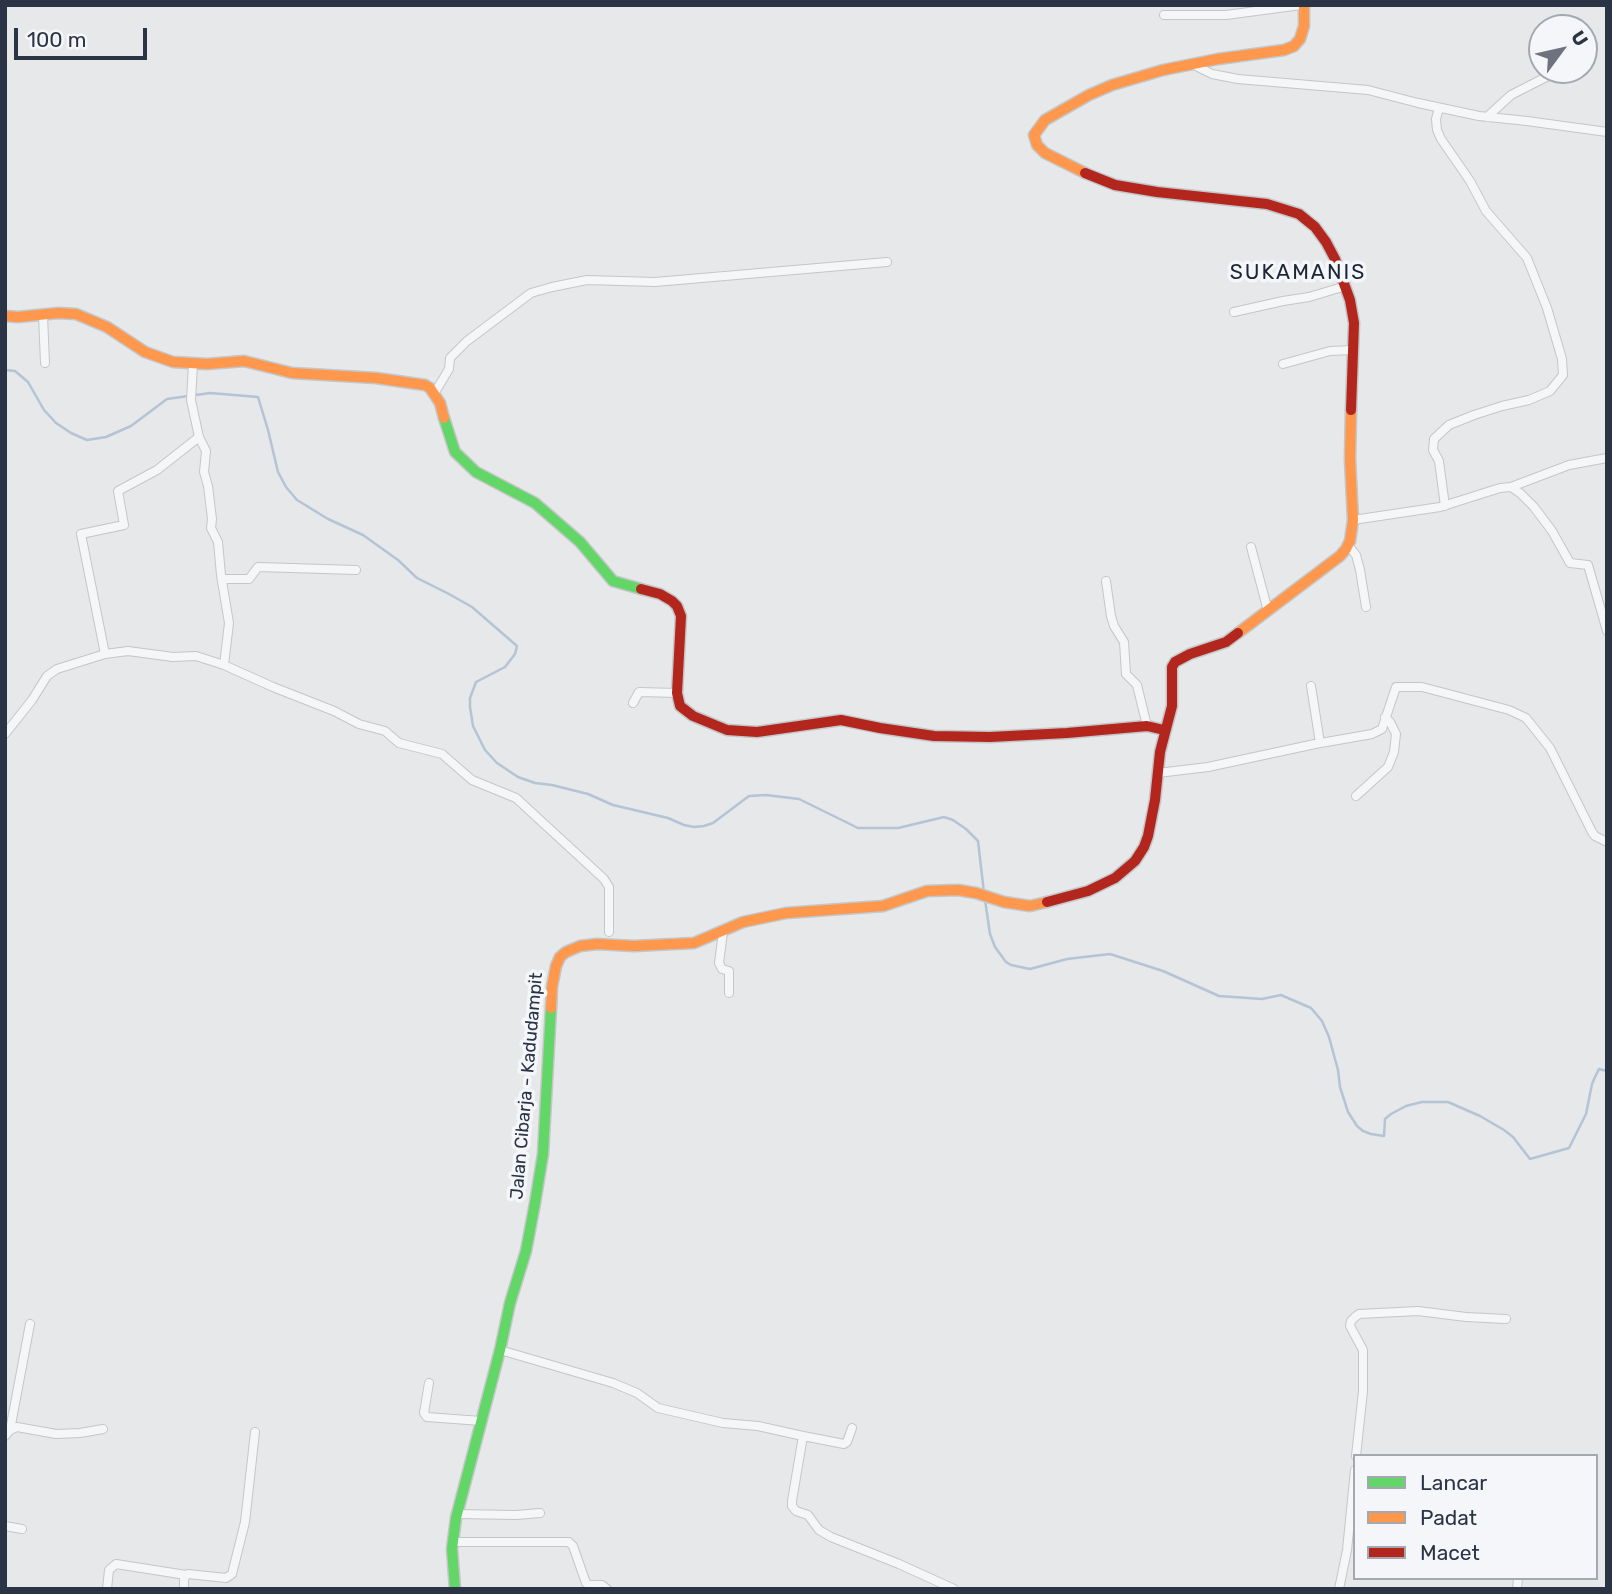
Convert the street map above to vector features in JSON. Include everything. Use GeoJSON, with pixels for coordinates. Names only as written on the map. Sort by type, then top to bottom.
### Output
{"type":"FeatureCollection","features":[{"type":"Feature","properties":{"kind":"street"},"geometry":{"type":"LineString","coordinates":[[1164,15],[1226,15],[1303,5],[1304,26],[1300,39],[1294,46],[1284,50],[1163,70],[1088,95],[1045,120],[1034,135],[1037,145],[1045,153],[1065,164],[1115,185],[1267,204],[1299,214],[1315,227],[1326,242],[1346,286],[1354,323],[1350,459],[1353,520],[1348,545],[1356,555],[1366,607]]}},
{"type":"Feature","properties":{"kind":"street"},"geometry":{"type":"LineString","coordinates":[[1194,65],[1212,74],[1367,90],[1487,117],[1607,132]]}},
{"type":"Feature","properties":{"kind":"street"},"geometry":{"type":"LineString","coordinates":[[1487,117],[1511,96],[1534,84]]}},
{"type":"Feature","properties":{"kind":"street"},"geometry":{"type":"LineString","coordinates":[[1438,108],[1437,130],[1441,139],[1486,211],[1527,258],[1547,308],[1562,359],[1563,375],[1550,391],[1449,425],[1434,439],[1433,450],[1440,461],[1445,506]]}},
{"type":"Feature","properties":{"kind":"street"},"geometry":{"type":"LineString","coordinates":[[434,394],[449,369],[450,358],[467,341],[531,293],[541,290],[587,280],[655,282],[887,262]]}},
{"type":"Feature","properties":{"kind":"street"},"geometry":{"type":"LineString","coordinates":[[1234,312],[1346,286]]}},
{"type":"Feature","properties":{"kind":"street"},"geometry":{"type":"LineString","coordinates":[[43,314],[45,363]]}},
{"type":"Feature","properties":{"kind":"street"},"geometry":{"type":"LineString","coordinates":[[5,316],[76,314],[96,321],[153,356],[173,362],[193,364],[244,361],[292,373],[425,385],[440,403],[455,452],[476,472],[534,503],[555,519],[580,542],[613,581],[660,594],[677,606],[681,616],[678,701],[680,706],[693,716],[713,725],[727,730],[757,732],[841,720],[934,736],[990,737],[1147,726],[1164,730]]}},
{"type":"Feature","properties":{"kind":"street"},"geometry":{"type":"LineString","coordinates":[[1283,364],[1330,351],[1353,350]]}},
{"type":"Feature","properties":{"kind":"street"},"geometry":{"type":"LineString","coordinates":[[193,364],[191,400],[199,437],[206,451],[204,472],[208,486],[211,528],[218,542],[229,623],[224,665]]}},
{"type":"Feature","properties":{"kind":"street"},"geometry":{"type":"LineString","coordinates":[[105,654],[81,534],[124,525],[118,491],[158,470],[199,437]]}},
{"type":"Feature","properties":{"kind":"street"},"geometry":{"type":"LineString","coordinates":[[1353,520],[1445,506],[1511,487],[1569,465],[1607,458]]}},
{"type":"Feature","properties":{"kind":"street"},"geometry":{"type":"LineString","coordinates":[[1511,487],[1534,507],[1552,531],[1570,563],[1588,565],[1607,631]]}},
{"type":"Feature","properties":{"kind":"street","name":"Jalan Cibarja - Kadudampit"},"geometry":{"type":"LineString","coordinates":[[455,1589],[452,1562],[457,1514],[510,1303],[526,1251],[537,1191],[542,1154],[552,987],[560,957],[580,947],[597,944],[635,946],[694,943],[743,922],[786,913],[883,906],[927,891],[958,890],[1030,906],[1088,891],[1115,878],[1135,860],[1148,836],[1164,730],[1172,706],[1174,662],[1226,642],[1340,556],[1348,545]]}},
{"type":"Feature","properties":{"kind":"street"},"geometry":{"type":"LineString","coordinates":[[1251,547],[1268,611]]}},
{"type":"Feature","properties":{"kind":"street"},"geometry":{"type":"LineString","coordinates":[[222,579],[249,579],[258,567],[356,570]]}},
{"type":"Feature","properties":{"kind":"street"},"geometry":{"type":"LineString","coordinates":[[1106,580],[1114,626],[1124,642],[1126,674],[1137,685],[1147,726]]}},
{"type":"Feature","properties":{"kind":"street"},"geometry":{"type":"LineString","coordinates":[[5,734],[47,676],[57,669],[105,654],[128,651],[173,657],[195,656],[224,665],[334,710],[359,724],[385,731],[399,743],[442,754],[472,780],[516,798],[604,879],[609,887],[609,932]]}},
{"type":"Feature","properties":{"kind":"street"},"geometry":{"type":"LineString","coordinates":[[1311,686],[1320,743]]}},
{"type":"Feature","properties":{"kind":"street"},"geometry":{"type":"LineString","coordinates":[[1158,773],[1208,767],[1372,734],[1382,729],[1396,687],[1422,687],[1509,710],[1526,718],[1550,748],[1592,832],[1607,842]]}},
{"type":"Feature","properties":{"kind":"street"},"geometry":{"type":"LineString","coordinates":[[633,703],[639,692],[677,693]]}},
{"type":"Feature","properties":{"kind":"street"},"geometry":{"type":"LineString","coordinates":[[1356,796],[1388,767],[1394,752],[1396,734],[1391,722],[1385,717]]}},
{"type":"Feature","properties":{"kind":"street"},"geometry":{"type":"LineString","coordinates":[[723,932],[719,963],[722,969],[729,971],[729,993]]}},
{"type":"Feature","properties":{"kind":"street"},"geometry":{"type":"LineString","coordinates":[[1356,1454],[1363,1391],[1363,1350],[1350,1326],[1355,1317],[1359,1314],[1418,1311],[1506,1319]]}},
{"type":"Feature","properties":{"kind":"street"},"geometry":{"type":"LineString","coordinates":[[8,1433],[30,1324]]}},
{"type":"Feature","properties":{"kind":"street"},"geometry":{"type":"LineString","coordinates":[[500,1350],[621,1386],[659,1408],[723,1423],[758,1426],[845,1444],[852,1428]]}},
{"type":"Feature","properties":{"kind":"street"},"geometry":{"type":"LineString","coordinates":[[429,1383],[424,1413],[427,1416],[481,1421]]}},
{"type":"Feature","properties":{"kind":"street"},"geometry":{"type":"LineString","coordinates":[[8,1433],[17,1427],[55,1434],[103,1429]]}},
{"type":"Feature","properties":{"kind":"street"},"geometry":{"type":"LineString","coordinates":[[107,1589],[109,1570],[116,1564],[186,1575],[226,1578],[232,1574],[245,1522],[256,1432]]}},
{"type":"Feature","properties":{"kind":"street"},"geometry":{"type":"LineString","coordinates":[[803,1436],[792,1501],[796,1511],[808,1515],[819,1530],[831,1537],[954,1589]]}},
{"type":"Feature","properties":{"kind":"street"},"geometry":{"type":"LineString","coordinates":[[1339,1589],[1347,1549],[1353,1490]]}},
{"type":"Feature","properties":{"kind":"street"},"geometry":{"type":"LineString","coordinates":[[457,1514],[540,1513]]}},
{"type":"Feature","properties":{"kind":"street"},"geometry":{"type":"LineString","coordinates":[[5,1526],[22,1529]]}},
{"type":"Feature","properties":{"kind":"street"},"geometry":{"type":"LineString","coordinates":[[453,1542],[569,1542],[573,1546],[586,1583],[602,1585],[607,1589]]}},
{"type":"Feature","properties":{"kind":"street"},"geometry":{"type":"LineString","coordinates":[[184,1589],[186,1575]]}},
{"type":"Feature","properties":{"kind":"waterway"},"geometry":{"type":"LineString","coordinates":[[5,370],[15,371],[28,382],[44,410],[56,423],[87,440],[106,437],[131,426],[167,399],[210,393],[258,397],[278,472],[297,500],[328,519],[363,535],[398,560],[417,578],[472,607],[517,646],[515,654],[505,667],[476,682],[470,698],[470,707],[473,726],[485,750],[497,763],[518,777],[588,794],[613,805],[694,827],[713,823],[749,796],[766,795],[799,799],[858,828],[898,828],[944,817],[966,829],[978,841],[984,893]]}},
{"type":"Feature","properties":{"kind":"waterway"},"geometry":{"type":"LineString","coordinates":[[985,900],[990,934],[995,947],[1011,965],[1030,969],[1067,959],[1110,954],[1163,971],[1219,996],[1262,999],[1281,995],[1311,1008],[1322,1021],[1329,1037],[1348,1112],[1357,1126],[1371,1134],[1384,1136],[1385,1119],[1406,1106],[1422,1102],[1448,1102],[1504,1130],[1530,1159],[1569,1148],[1586,1114],[1595,1077],[1599,1069],[1607,1071]]}},
{"type":"Feature","properties":{"kind":"traffic: fast"},"geometry":{"type":"LineString","coordinates":[[444,418],[455,452],[476,472],[535,503],[580,542],[613,581],[641,589]]}},
{"type":"Feature","properties":{"kind":"traffic: fast"},"geometry":{"type":"LineString","coordinates":[[455,1589],[452,1549],[456,1518],[510,1303],[526,1251],[535,1203],[543,1154],[551,1008]]}},
{"type":"Feature","properties":{"kind":"traffic: slow"},"geometry":{"type":"LineString","coordinates":[[1085,173],[1045,153],[1037,145],[1034,135],[1045,120],[1112,85],[1163,70],[1284,50],[1294,46],[1300,39],[1304,26],[1304,5]]}},
{"type":"Feature","properties":{"kind":"traffic: slow"},"geometry":{"type":"LineString","coordinates":[[5,316],[76,314],[107,327],[145,352],[173,362],[207,364],[244,361],[292,373],[376,378],[425,385],[440,403],[444,418]]}},
{"type":"Feature","properties":{"kind":"traffic: slow"},"geometry":{"type":"LineString","coordinates":[[1238,633],[1346,549],[1353,520],[1351,410]]}},
{"type":"Feature","properties":{"kind":"traffic: slow"},"geometry":{"type":"LineString","coordinates":[[551,1008],[552,987],[560,957],[580,946],[694,943],[743,922],[786,913],[883,906],[927,891],[958,890],[1030,906],[1047,902]]}},
{"type":"Feature","properties":{"kind":"traffic: jam"},"geometry":{"type":"LineString","coordinates":[[1085,173],[1115,185],[1267,204],[1299,214],[1315,227],[1335,259],[1350,300],[1354,323],[1351,410]]}},
{"type":"Feature","properties":{"kind":"traffic: jam"},"geometry":{"type":"LineString","coordinates":[[641,589],[660,594],[672,601],[681,616],[677,693],[680,706],[693,716],[727,730],[757,732],[841,720],[934,736],[990,737],[1147,726],[1164,730]]}},
{"type":"Feature","properties":{"kind":"traffic: jam"},"geometry":{"type":"LineString","coordinates":[[1047,902],[1088,891],[1115,878],[1135,861],[1148,836],[1155,800],[1160,752],[1172,706],[1172,667],[1175,662],[1190,654],[1226,642],[1238,633]]}},
{"type":"Feature","properties":{"kind":"district","name":"SUKAMANIS"},"geometry":{"type":"Point","coordinates":[1298,273]}}]}
